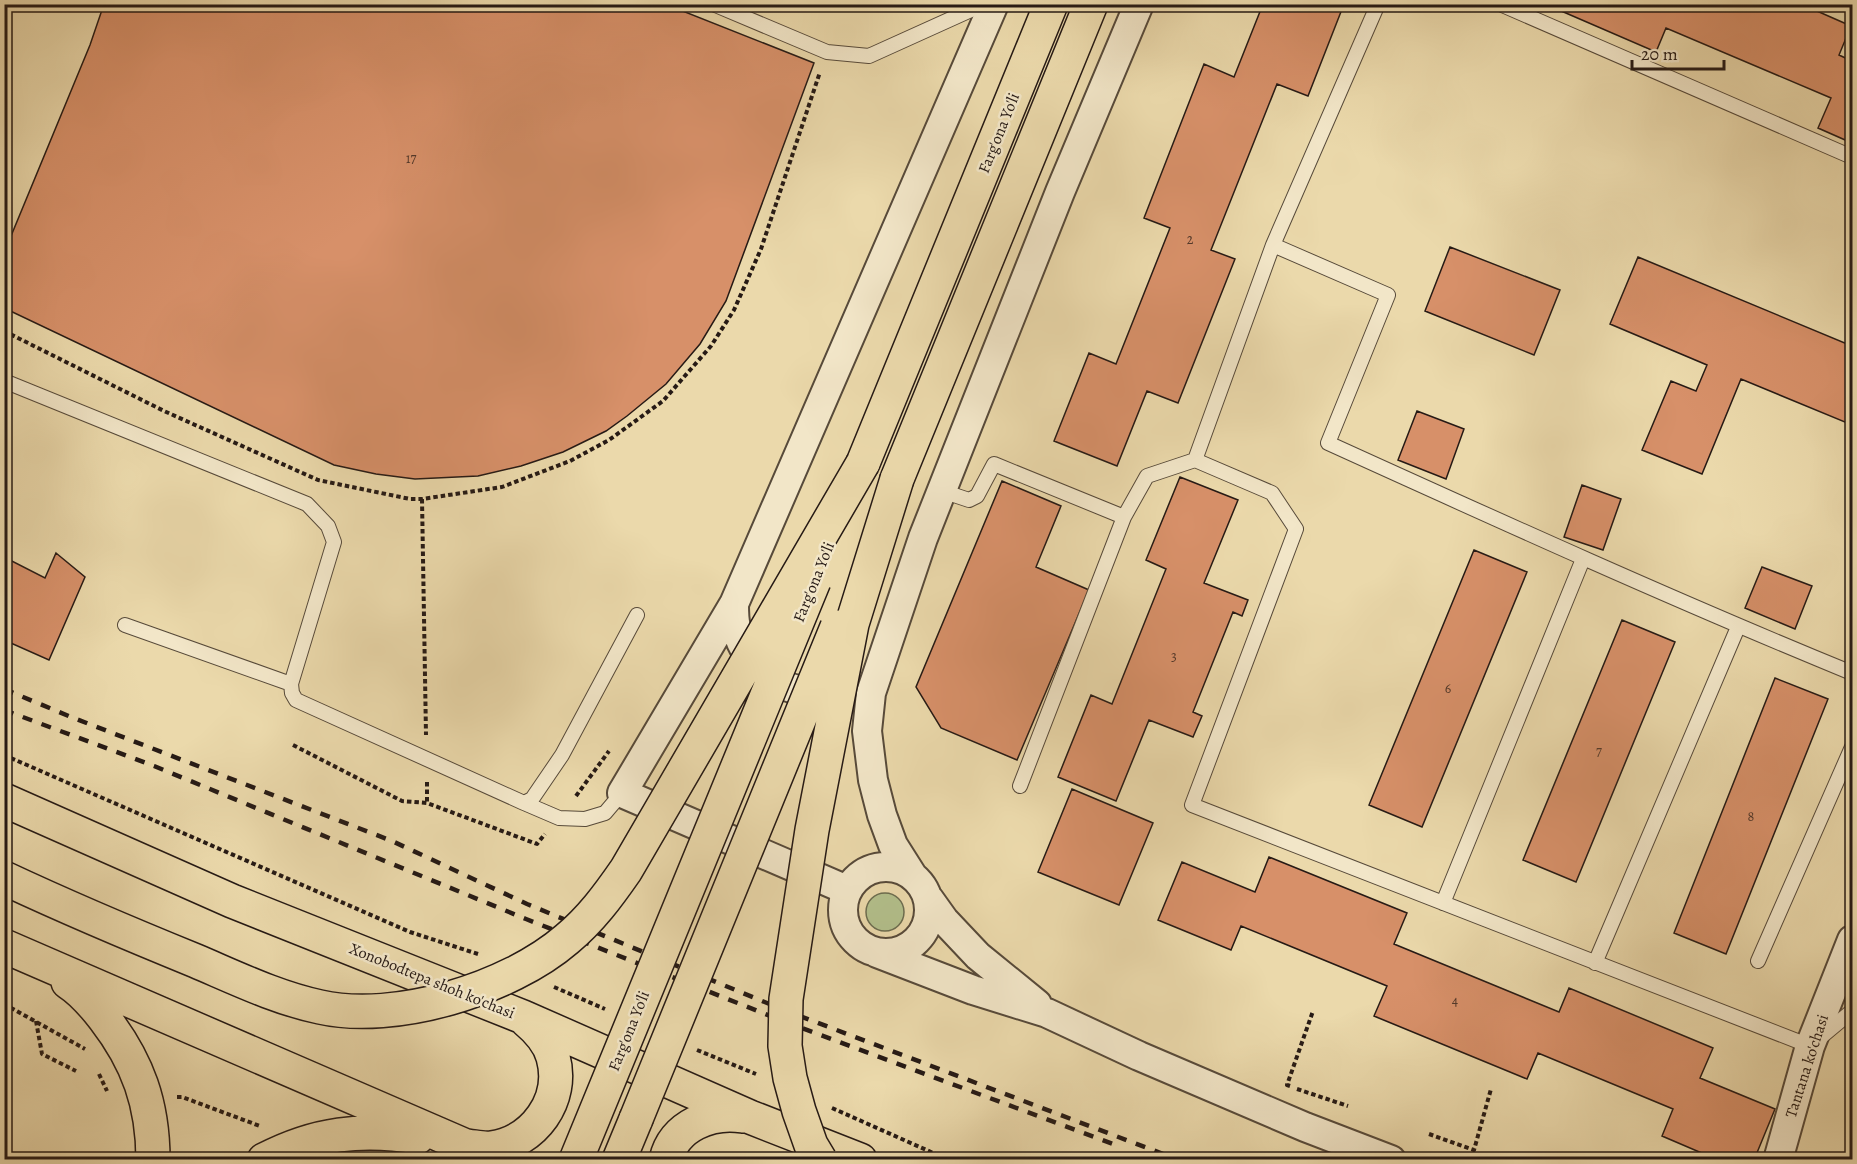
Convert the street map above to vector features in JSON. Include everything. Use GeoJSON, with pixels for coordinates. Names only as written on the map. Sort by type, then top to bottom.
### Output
{"type":"FeatureCollection","features":[{"type":"Feature","properties":{"kind":"main road","name":"Farg'ona Yo'li"},"geometry":{"type":"LineString","coordinates":[[576,1160],[1052,4]]}},
{"type":"Feature","properties":{"kind":"main road"},"geometry":{"type":"LineString","coordinates":[[619,1160],[1091,4]]}},
{"type":"Feature","properties":{"kind":"main road"},"geometry":{"type":"LineString","coordinates":[[4,878],[113,928],[289,998],[320,1007],[351,1011],[417,1005],[464,993],[506,977],[558,947],[590,918],[609,895],[634,858],[863,463]]}},
{"type":"Feature","properties":{"kind":"main road"},"geometry":{"type":"LineString","coordinates":[[820,1160],[811,1145],[794,1095],[786,1046],[786,999],[812,830],[852,624],[897,479]]}},
{"type":"Feature","properties":{"kind":"main road","name":"Xonobodtepa shoh ko'chasi"},"geometry":{"type":"LineString","coordinates":[[4,800],[232,901],[523,1017],[750,1118],[860,1160]]}},
{"type":"Feature","properties":{"kind":"main road"},"geometry":{"type":"LineString","coordinates":[[8,948],[498,1160]]}},
{"type":"Feature","properties":{"kind":"main road"},"geometry":{"type":"LineString","coordinates":[[8,948],[71,984],[98,1010],[120,1040],[137,1071],[144,1090],[151,1127],[153,1160]]}},
{"type":"Feature","properties":{"kind":"main road"},"geometry":{"type":"LineString","coordinates":[[274,1155],[328,1136],[366,1131],[417,1136],[490,1149],[514,1142],[535,1127],[549,1107],[555,1082],[553,1057],[542,1034],[523,1017]]}},
{"type":"Feature","properties":{"kind":"main road"},"geometry":{"type":"LineString","coordinates":[[666,1160],[667,1154],[681,1133],[702,1119],[726,1114],[750,1118]]}},
{"type":"Feature","properties":{"kind":"street"},"geometry":{"type":"LineString","coordinates":[[847,890],[622,794],[734,603],[994,4]]}},
{"type":"Feature","properties":{"kind":"street"},"geometry":{"type":"LineString","coordinates":[[1047,1014],[978,956],[944,920],[923,886],[912,875],[893,846],[873,780],[867,731],[871,693],[923,538],[1060,192],[1139,4]]}},
{"type":"Feature","properties":{"kind":"street"},"geometry":{"type":"LineString","coordinates":[[734,603],[736,627],[745,648],[766,676],[786,688],[806,691],[828,688],[850,679],[882,657]]}},
{"type":"Feature","properties":{"kind":"street"},"geometry":{"type":"LineString","coordinates":[[912,875],[898,868],[884,866],[862,874],[847,890],[843,903],[843,916],[854,940],[864,948],[973,990],[1047,1014],[1305,1127],[1391,1160]]}},
{"type":"Feature","properties":{"kind":"street"},"geometry":{"type":"LineString","coordinates":[[877,953],[891,953],[906,949],[917,940],[926,928],[930,914],[929,899]]}},
{"type":"Feature","properties":{"kind":"street","name":"Tantana ko'chasi"},"geometry":{"type":"LineString","coordinates":[[1778,1160],[1810,1046],[1852,940]]}},
{"type":"Feature","properties":{"kind":"lane"},"geometry":{"type":"LineString","coordinates":[[712,4],[827,52],[869,56],[984,4]]}},
{"type":"Feature","properties":{"kind":"lane"},"geometry":{"type":"LineString","coordinates":[[1195,460],[1274,245],[1378,4]]}},
{"type":"Feature","properties":{"kind":"lane"},"geometry":{"type":"LineString","coordinates":[[1500,4],[1852,157]]}},
{"type":"Feature","properties":{"kind":"lane"},"geometry":{"type":"LineString","coordinates":[[1274,245],[1388,295],[1328,443],[1583,559],[1738,627],[1852,673]]}},
{"type":"Feature","properties":{"kind":"lane"},"geometry":{"type":"LineString","coordinates":[[4,381],[307,504],[328,526],[334,542],[291,684],[296,700],[559,818],[585,819],[604,813],[622,794]]}},
{"type":"Feature","properties":{"kind":"lane"},"geometry":{"type":"LineString","coordinates":[[1020,786],[1124,517],[1147,476],[1195,460],[1272,493],[1296,529],[1192,805],[1810,1046],[1852,1011]]}},
{"type":"Feature","properties":{"kind":"lane"},"geometry":{"type":"LineString","coordinates":[[942,491],[969,500],[977,496],[994,464],[1124,517]]}},
{"type":"Feature","properties":{"kind":"lane"},"geometry":{"type":"LineString","coordinates":[[1443,903],[1583,559]]}},
{"type":"Feature","properties":{"kind":"lane"},"geometry":{"type":"LineString","coordinates":[[524,803],[532,798],[562,755],[637,615]]}},
{"type":"Feature","properties":{"kind":"lane"},"geometry":{"type":"LineString","coordinates":[[125,625],[291,684]]}},
{"type":"Feature","properties":{"kind":"lane"},"geometry":{"type":"LineString","coordinates":[[1595,963],[1738,627]]}},
{"type":"Feature","properties":{"kind":"lane"},"geometry":{"type":"LineString","coordinates":[[1758,961],[1852,747]]}},
{"type":"Feature","properties":{"kind":"path"},"geometry":{"type":"LineString","coordinates":[[4,331],[164,411],[318,480],[410,499],[474,493],[502,487],[559,466],[609,440],[663,401],[711,346],[734,310],[761,249],[827,52]]}},
{"type":"Feature","properties":{"kind":"path"},"geometry":{"type":"LineString","coordinates":[[422,499],[427,803]]}},
{"type":"Feature","properties":{"kind":"path"},"geometry":{"type":"LineString","coordinates":[[293,745],[402,801],[427,803],[537,844],[612,748]]}},
{"type":"Feature","properties":{"kind":"path"},"geometry":{"type":"LineString","coordinates":[[4,755],[410,932],[485,957]]}},
{"type":"Feature","properties":{"kind":"path"},"geometry":{"type":"LineString","coordinates":[[1313,1011],[1287,1085],[1348,1106]]}},
{"type":"Feature","properties":{"kind":"path"},"geometry":{"type":"LineString","coordinates":[[36,1021],[42,1054],[76,1071]]}},
{"type":"Feature","properties":{"kind":"path"},"geometry":{"type":"LineString","coordinates":[[1429,1134],[1474,1150],[1491,1089]]}},
{"type":"Feature","properties":{"kind":"path"},"geometry":{"type":"LineString","coordinates":[[832,1108],[949,1160]]}},
{"type":"Feature","properties":{"kind":"green space"},"geometry":{"type":"Polygon","coordinates":[[[885,893],[898,899],[904,912],[898,925],[885,931],[872,925],[866,912],[872,899],[885,893]]]}},
{"type":"Feature","properties":{"kind":"building"},"geometry":{"type":"Polygon","coordinates":[[[104,4],[665,4],[814,63],[726,301],[700,344],[666,384],[606,431],[563,452],[521,466],[478,476],[415,479],[334,465],[4,308],[4,253],[90,45],[104,4]]]}},
{"type":"Feature","properties":{"kind":"building"},"geometry":{"type":"Polygon","coordinates":[[[1263,4],[1344,4],[1308,96],[1277,84],[1211,250],[1235,259],[1178,403],[1147,391],[1117,466],[1054,441],[1089,353],[1116,364],[1170,228],[1144,218],[1204,64],[1234,77],[1263,4]]]}},
{"type":"Feature","properties":{"kind":"building"},"geometry":{"type":"Polygon","coordinates":[[[1545,4],[1801,4],[1851,26],[1839,55],[1852,61],[1852,143],[1818,128],[1831,98],[1666,28],[1656,52],[1545,4]]]}},
{"type":"Feature","properties":{"kind":"building"},"geometry":{"type":"Polygon","coordinates":[[[1450,247],[1560,290],[1534,355],[1425,311],[1450,247]]]}},
{"type":"Feature","properties":{"kind":"building"},"geometry":{"type":"Polygon","coordinates":[[[1638,257],[1852,346],[1852,425],[1741,379],[1702,474],[1642,450],[1671,381],[1696,391],[1707,365],[1610,324],[1638,257]]]}},
{"type":"Feature","properties":{"kind":"building"},"geometry":{"type":"Polygon","coordinates":[[[1417,411],[1464,429],[1446,479],[1398,460],[1417,411]]]}},
{"type":"Feature","properties":{"kind":"building"},"geometry":{"type":"Polygon","coordinates":[[[1180,477],[1238,500],[1204,583],[1248,600],[1242,616],[1233,612],[1193,712],[1202,716],[1193,737],[1149,720],[1116,801],[1058,777],[1091,695],[1112,704],[1166,569],[1146,560],[1180,477]]]}},
{"type":"Feature","properties":{"kind":"building"},"geometry":{"type":"Polygon","coordinates":[[[1002,481],[1061,506],[1036,567],[1089,590],[1017,760],[941,728],[916,687],[1002,481]]]}},
{"type":"Feature","properties":{"kind":"building"},"geometry":{"type":"Polygon","coordinates":[[[1582,485],[1621,499],[1603,550],[1564,537],[1582,485]]]}},
{"type":"Feature","properties":{"kind":"building"},"geometry":{"type":"Polygon","coordinates":[[[1474,550],[1527,572],[1422,827],[1369,805],[1474,550]]]}},
{"type":"Feature","properties":{"kind":"building"},"geometry":{"type":"Polygon","coordinates":[[[56,553],[85,577],[49,660],[4,640],[4,557],[45,578],[56,553]]]}},
{"type":"Feature","properties":{"kind":"building"},"geometry":{"type":"Polygon","coordinates":[[[1762,567],[1812,586],[1795,629],[1745,608],[1762,567]]]}},
{"type":"Feature","properties":{"kind":"building"},"geometry":{"type":"Polygon","coordinates":[[[1622,620],[1675,642],[1576,882],[1523,860],[1622,620]]]}},
{"type":"Feature","properties":{"kind":"building"},"geometry":{"type":"Polygon","coordinates":[[[1775,678],[1828,699],[1726,954],[1674,933],[1775,678]]]}},
{"type":"Feature","properties":{"kind":"building"},"geometry":{"type":"Polygon","coordinates":[[[1072,789],[1153,823],[1119,905],[1038,872],[1072,789]]]}},
{"type":"Feature","properties":{"kind":"building"},"geometry":{"type":"Polygon","coordinates":[[[1269,857],[1407,913],[1394,944],[1559,1012],[1569,988],[1713,1048],[1700,1078],[1775,1109],[1754,1160],[1718,1160],[1662,1136],[1673,1109],[1538,1053],[1527,1079],[1374,1016],[1387,986],[1241,926],[1231,950],[1158,920],[1182,862],[1255,892],[1269,857]]]}},
{"type":"Feature","properties":{"kind":"railway"},"geometry":{"type":"LineString","coordinates":[[4,689],[392,841],[527,904],[784,1010],[1179,1160]]}},
{"type":"Feature","properties":{"kind":"railway"},"geometry":{"type":"LineString","coordinates":[[4,710],[154,766],[526,919],[783,1021],[1113,1144]]}}]}
